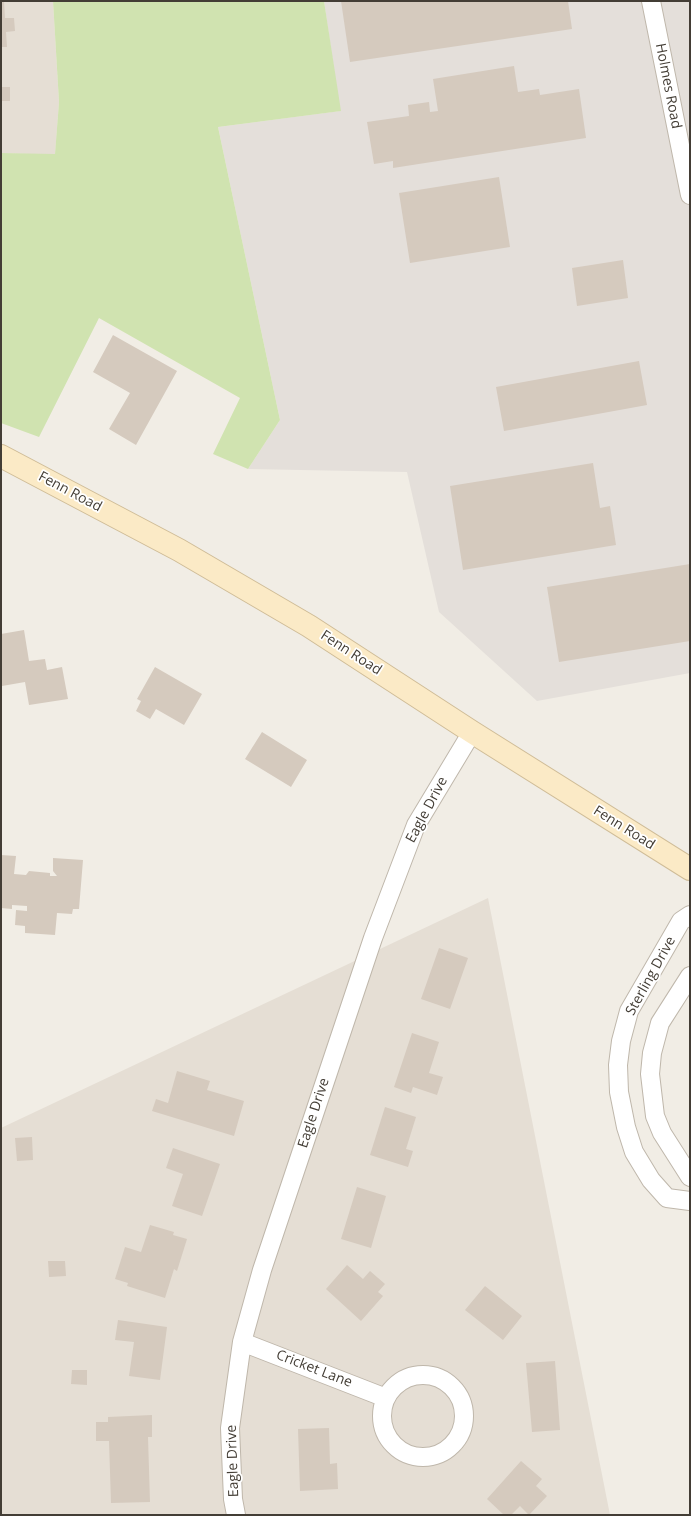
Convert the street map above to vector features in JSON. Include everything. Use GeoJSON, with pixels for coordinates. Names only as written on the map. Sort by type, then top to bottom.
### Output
{"type":"FeatureCollection","features":[{"type":"Feature","properties":{"kind":"street","name":"Holmes Road"},"geometry":{"type":"LineString","coordinates":[[651,1],[690,195]]}},
{"type":"Feature","properties":{"kind":"street","name":"Fenn Road"},"geometry":{"type":"LineString","coordinates":[[1,456],[179,550],[309,626],[472,732],[690,869]]}},
{"type":"Feature","properties":{"kind":"street","name":"Eagle Drive"},"geometry":{"type":"LineString","coordinates":[[236,1515],[233,1499],[230,1428],[242,1342],[262,1270],[373,938],[416,825],[472,732]]}},
{"type":"Feature","properties":{"kind":"street","name":"Sterling Drive"},"geometry":{"type":"LineString","coordinates":[[690,915],[681,921],[629,1010],[618,1065],[619,1092],[626,1127],[634,1152],[651,1180],[667,1198],[690,1201]]}},
{"type":"Feature","properties":{"kind":"street"},"geometry":{"type":"LineString","coordinates":[[690,976],[660,1023],[652,1053],[650,1074],[654,1116],[662,1133],[690,1177]]}},
{"type":"Feature","properties":{"kind":"street","name":"Cricket Lane"},"geometry":{"type":"LineString","coordinates":[[242,1342],[386,1398]]}},
{"type":"Feature","properties":{"kind":"street"},"geometry":{"type":"LineString","coordinates":[[429,1374],[442,1378],[452,1386],[460,1396],[464,1409],[464,1422],[460,1434],[453,1445],[430,1457],[418,1457],[405,1453],[395,1446],[387,1435],[382,1423],[382,1410],[386,1398],[394,1387],[404,1379],[416,1375],[429,1374]]}},
{"type":"Feature","properties":{"kind":"shaded area"},"geometry":{"type":"Polygon","coordinates":[[[1,1],[53,1],[59,102],[55,155],[1,153],[1,1]]]}},
{"type":"Feature","properties":{"kind":"shaded area"},"geometry":{"type":"Polygon","coordinates":[[[324,1],[690,1],[690,673],[537,701],[439,612],[407,472],[248,469],[280,420],[218,127],[340,111],[324,1]]]}},
{"type":"Feature","properties":{"kind":"shaded area"},"geometry":{"type":"Polygon","coordinates":[[[488,898],[610,1515],[1,1515],[1,1128],[488,898]]]}},
{"type":"Feature","properties":{"kind":"green space"},"geometry":{"type":"Polygon","coordinates":[[[53,1],[324,1],[341,111],[218,127],[280,420],[248,469],[213,454],[240,398],[99,318],[39,437],[1,423],[1,153],[55,154],[59,102],[53,1]]]}},
{"type":"Feature","properties":{"kind":"building"},"geometry":{"type":"Polygon","coordinates":[[[1,1],[4,1],[5,18],[14,18],[15,31],[6,32],[7,47],[1,47],[1,1]]]}},
{"type":"Feature","properties":{"kind":"building"},"geometry":{"type":"Polygon","coordinates":[[[341,1],[568,1],[572,29],[350,62],[341,1]]]}},
{"type":"Feature","properties":{"kind":"building"},"geometry":{"type":"Polygon","coordinates":[[[514,66],[518,92],[539,89],[540,95],[579,89],[586,138],[393,168],[393,161],[374,164],[367,122],[409,116],[408,105],[429,102],[430,112],[438,111],[433,79],[514,66]]]}},
{"type":"Feature","properties":{"kind":"building"},"geometry":{"type":"Polygon","coordinates":[[[1,87],[10,87],[10,101],[1,101],[1,87]]]}},
{"type":"Feature","properties":{"kind":"building"},"geometry":{"type":"Polygon","coordinates":[[[499,177],[510,247],[410,263],[399,193],[499,177]]]}},
{"type":"Feature","properties":{"kind":"building"},"geometry":{"type":"Polygon","coordinates":[[[623,260],[628,298],[577,306],[572,268],[623,260]]]}},
{"type":"Feature","properties":{"kind":"building"},"geometry":{"type":"Polygon","coordinates":[[[113,335],[177,371],[136,445],[109,429],[130,393],[93,372],[113,335]]]}},
{"type":"Feature","properties":{"kind":"building"},"geometry":{"type":"Polygon","coordinates":[[[639,361],[647,405],[504,431],[496,387],[639,361]]]}},
{"type":"Feature","properties":{"kind":"building"},"geometry":{"type":"Polygon","coordinates":[[[593,463],[600,508],[610,506],[616,545],[463,570],[450,486],[593,463]]]}},
{"type":"Feature","properties":{"kind":"building"},"geometry":{"type":"Polygon","coordinates":[[[690,564],[690,641],[559,662],[547,587],[690,564]]]}},
{"type":"Feature","properties":{"kind":"building"},"geometry":{"type":"Polygon","coordinates":[[[24,630],[29,661],[45,659],[47,670],[62,667],[68,699],[29,705],[25,682],[2,686],[1,634],[24,630]]]}},
{"type":"Feature","properties":{"kind":"building"},"geometry":{"type":"Polygon","coordinates":[[[155,667],[202,694],[184,725],[156,709],[150,719],[136,711],[141,701],[137,699],[155,667]]]}},
{"type":"Feature","properties":{"kind":"building"},"geometry":{"type":"Polygon","coordinates":[[[262,732],[307,760],[291,787],[245,759],[262,732]]]}},
{"type":"Feature","properties":{"kind":"building"},"geometry":{"type":"Polygon","coordinates":[[[1,855],[16,856],[14,874],[26,875],[29,871],[50,873],[50,876],[57,876],[53,871],[53,858],[83,860],[79,909],[73,909],[72,914],[57,913],[55,935],[25,933],[25,926],[15,925],[16,910],[27,911],[27,906],[12,905],[12,909],[1,908],[1,855]]]}},
{"type":"Feature","properties":{"kind":"building"},"geometry":{"type":"Polygon","coordinates":[[[439,948],[468,958],[450,1009],[421,999],[439,948]]]}},
{"type":"Feature","properties":{"kind":"building"},"geometry":{"type":"Polygon","coordinates":[[[412,1033],[439,1042],[429,1073],[443,1077],[437,1095],[413,1087],[411,1093],[394,1087],[412,1033]]]}},
{"type":"Feature","properties":{"kind":"building"},"geometry":{"type":"Polygon","coordinates":[[[177,1071],[210,1081],[207,1090],[244,1101],[234,1136],[152,1111],[156,1099],[168,1103],[177,1071]]]}},
{"type":"Feature","properties":{"kind":"building"},"geometry":{"type":"Polygon","coordinates":[[[385,1107],[416,1117],[406,1149],[413,1151],[408,1167],[370,1155],[385,1107]]]}},
{"type":"Feature","properties":{"kind":"building"},"geometry":{"type":"Polygon","coordinates":[[[32,1137],[33,1160],[17,1161],[15,1138],[32,1137]]]}},
{"type":"Feature","properties":{"kind":"building"},"geometry":{"type":"Polygon","coordinates":[[[173,1148],[220,1164],[202,1216],[172,1206],[183,1174],[166,1168],[173,1148]]]}},
{"type":"Feature","properties":{"kind":"building"},"geometry":{"type":"Polygon","coordinates":[[[357,1187],[386,1196],[371,1248],[341,1239],[357,1187]]]}},
{"type":"Feature","properties":{"kind":"building"},"geometry":{"type":"Polygon","coordinates":[[[150,1225],[174,1232],[173,1235],[187,1239],[177,1271],[174,1269],[165,1298],[127,1286],[128,1283],[115,1279],[125,1247],[141,1252],[150,1225]]]}},
{"type":"Feature","properties":{"kind":"building"},"geometry":{"type":"Polygon","coordinates":[[[48,1261],[65,1261],[66,1276],[49,1277],[48,1261]]]}},
{"type":"Feature","properties":{"kind":"building"},"geometry":{"type":"Polygon","coordinates":[[[347,1265],[363,1279],[370,1271],[385,1284],[378,1292],[383,1296],[361,1321],[326,1289],[347,1265]]]}},
{"type":"Feature","properties":{"kind":"building"},"geometry":{"type":"Polygon","coordinates":[[[485,1286],[522,1316],[503,1340],[465,1310],[485,1286]]]}},
{"type":"Feature","properties":{"kind":"building"},"geometry":{"type":"Polygon","coordinates":[[[118,1320],[167,1327],[160,1380],[129,1376],[134,1342],[115,1340],[118,1320]]]}},
{"type":"Feature","properties":{"kind":"building"},"geometry":{"type":"Polygon","coordinates":[[[555,1361],[560,1430],[532,1432],[526,1363],[555,1361]]]}},
{"type":"Feature","properties":{"kind":"building"},"geometry":{"type":"Polygon","coordinates":[[[72,1370],[87,1370],[87,1385],[71,1384],[72,1370]]]}},
{"type":"Feature","properties":{"kind":"building"},"geometry":{"type":"Polygon","coordinates":[[[152,1415],[152,1437],[148,1437],[150,1502],[111,1503],[109,1441],[96,1441],[96,1422],[108,1422],[108,1417],[152,1415]]]}},
{"type":"Feature","properties":{"kind":"building"},"geometry":{"type":"Polygon","coordinates":[[[329,1428],[330,1464],[337,1463],[338,1489],[300,1491],[298,1429],[329,1428]]]}},
{"type":"Feature","properties":{"kind":"building"},"geometry":{"type":"Polygon","coordinates":[[[521,1461],[542,1479],[536,1486],[547,1496],[529,1515],[520,1506],[511,1515],[504,1515],[487,1499],[521,1461]]]}}]}
